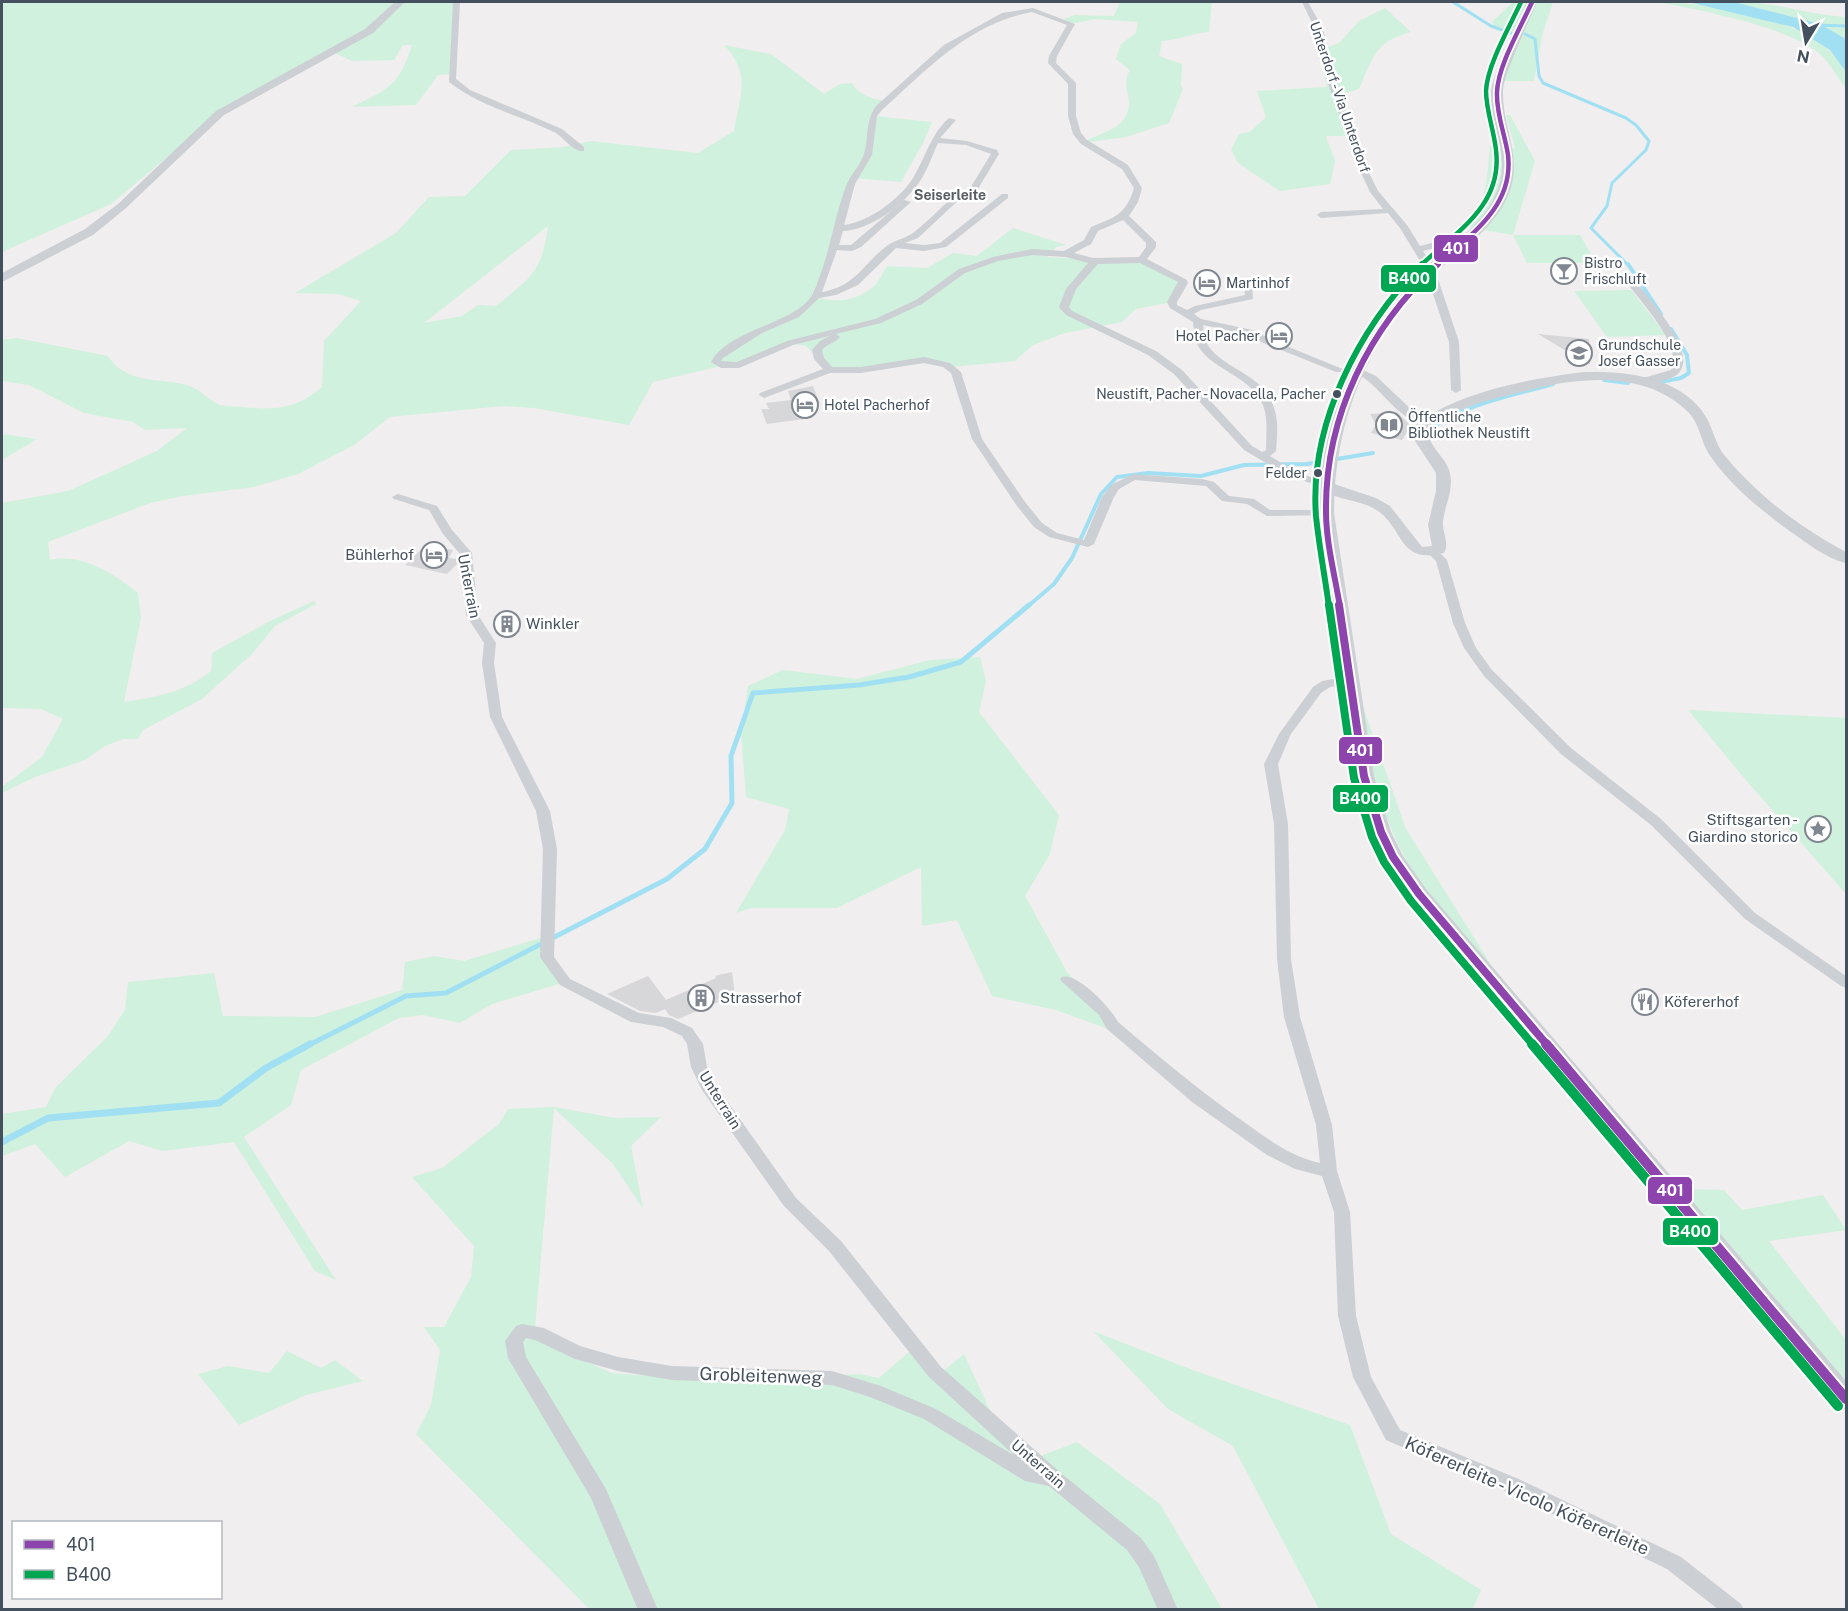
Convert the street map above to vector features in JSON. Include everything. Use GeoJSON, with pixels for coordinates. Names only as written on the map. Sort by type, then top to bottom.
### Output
{"type":"FeatureCollection","features":[{"type":"Feature","properties":{"kind":"main road"},"geometry":{"type":"LineString","coordinates":[[1532,2],[1503,68],[1497,89],[1498,103],[1509,146],[1506,183],[1494,210],[1464,242],[1412,288],[1358,367],[1338,413],[1327,462],[1326,513],[1364,776],[1381,832],[1393,857],[1419,894],[1846,1399]]}},
{"type":"Feature","properties":{"kind":"street"},"geometry":{"type":"LineString","coordinates":[[2,278],[89,232],[122,206],[211,120],[248,96],[369,31],[400,2]]}},
{"type":"Feature","properties":{"kind":"street"},"geometry":{"type":"LineString","coordinates":[[456,2],[452,80],[467,92],[559,130],[580,149]]}},
{"type":"Feature","properties":{"kind":"street","name":"Unterdorf - Via Unterdorf"},"geometry":{"type":"LineString","coordinates":[[1305,2],[1319,29],[1331,81],[1365,173],[1374,192],[1387,211],[1404,227],[1425,262]]}},
{"type":"Feature","properties":{"kind":"street"},"geometry":{"type":"LineString","coordinates":[[1066,254],[1088,242],[1090,233],[1094,229],[1124,216],[1134,202],[1138,188],[1125,167],[1084,142],[1077,134],[1072,116],[1072,83],[1052,63],[1053,56],[1071,24],[1043,12],[1025,10],[1005,15],[947,47],[885,101],[873,116],[868,155],[851,184],[834,247],[816,296],[796,315],[759,331],[715,359],[721,366],[739,365],[790,343],[836,333],[903,310],[945,281],[983,263],[1032,252],[1066,254],[1093,261],[1142,260],[1182,280],[1184,284],[1172,302],[1173,306],[1198,321],[1254,333],[1264,340],[1340,370]]}},
{"type":"Feature","properties":{"kind":"street"},"geometry":{"type":"LineString","coordinates":[[839,228],[851,230],[861,226],[912,186],[935,140],[952,120]]}},
{"type":"Feature","properties":{"kind":"street"},"geometry":{"type":"LineString","coordinates":[[935,140],[967,143],[994,152],[995,154],[974,190]]}},
{"type":"Feature","properties":{"kind":"street"},"geometry":{"type":"LineString","coordinates":[[834,247],[852,248],[858,245],[916,194]]}},
{"type":"Feature","properties":{"kind":"street"},"geometry":{"type":"LineString","coordinates":[[816,296],[837,293],[853,286],[894,245],[915,236],[961,194]]}},
{"type":"Feature","properties":{"kind":"street"},"geometry":{"type":"LineString","coordinates":[[894,245],[924,248],[943,245],[1005,196]]}},
{"type":"Feature","properties":{"kind":"street"},"geometry":{"type":"LineString","coordinates":[[1321,215],[1387,211]]}},
{"type":"Feature","properties":{"kind":"street"},"geometry":{"type":"LineString","coordinates":[[1124,216],[1151,242],[1142,260]]}},
{"type":"Feature","properties":{"kind":"street"},"geometry":{"type":"LineString","coordinates":[[1419,249],[1455,240],[1464,242]]}},
{"type":"Feature","properties":{"kind":"street"},"geometry":{"type":"LineString","coordinates":[[1093,261],[1065,300],[1064,307],[1069,313],[1152,353],[1178,372],[1228,430],[1262,457],[1334,491],[1371,501],[1385,508],[1417,550],[1433,552],[1438,550],[1440,545],[1434,532],[1434,520],[1444,480],[1442,470],[1421,441],[1421,428],[1456,407],[1572,376],[1605,376],[1643,382],[1678,397],[1693,409],[1713,451],[1760,500],[1795,526],[1846,558]]}},
{"type":"Feature","properties":{"kind":"street"},"geometry":{"type":"LineString","coordinates":[[1432,276],[1454,342],[1451,389],[1479,401]]}},
{"type":"Feature","properties":{"kind":"street"},"geometry":{"type":"LineString","coordinates":[[1633,285],[1673,338],[1679,359],[1677,369],[1672,373],[1643,382]]}},
{"type":"Feature","properties":{"kind":"street"},"geometry":{"type":"LineString","coordinates":[[1188,314],[1205,306],[1231,303],[1250,297],[1249,286]]}},
{"type":"Feature","properties":{"kind":"street"},"geometry":{"type":"LineString","coordinates":[[1198,321],[1201,343],[1243,375],[1263,397],[1269,408],[1271,451],[1262,457]]}},
{"type":"Feature","properties":{"kind":"street"},"geometry":{"type":"LineString","coordinates":[[828,370],[819,359],[817,350],[823,343],[839,335],[836,333]]}},
{"type":"Feature","properties":{"kind":"street"},"geometry":{"type":"LineString","coordinates":[[764,395],[828,370],[860,370],[927,360],[941,362],[956,372],[977,439],[1038,525],[1053,535],[1089,544],[1108,497],[1115,487],[1133,477],[1147,476],[1210,484],[1226,499],[1235,502],[1251,501],[1267,513],[1326,513]]}},
{"type":"Feature","properties":{"kind":"street"},"geometry":{"type":"LineString","coordinates":[[1365,374],[1412,416],[1428,422]]}},
{"type":"Feature","properties":{"kind":"street","name":"Unterrain"},"geometry":{"type":"LineString","coordinates":[[398,497],[433,508],[447,532],[466,554],[472,615],[490,643],[488,663],[496,717],[543,811],[550,849],[547,957],[565,982],[636,1018],[666,1022],[687,1032],[695,1044],[699,1067],[708,1086],[790,1202],[835,1246],[934,1371],[1055,1479],[1134,1544],[1147,1562],[1168,1610]]}},
{"type":"Feature","properties":{"kind":"street"},"geometry":{"type":"LineString","coordinates":[[1433,552],[1441,560],[1459,623],[1470,648],[1488,673],[1566,751],[1656,822],[1750,916],[1846,983]]}},
{"type":"Feature","properties":{"kind":"street","name":"Köfererleite - Vicolo Köfererleite"},"geometry":{"type":"LineString","coordinates":[[1350,680],[1326,684],[1317,690],[1285,734],[1272,764],[1281,824],[1284,959],[1292,1017],[1324,1125],[1329,1171],[1342,1212],[1347,1316],[1362,1377],[1393,1435],[1514,1486],[1674,1563],[1734,1610]]}},
{"type":"Feature","properties":{"kind":"street"},"geometry":{"type":"LineString","coordinates":[[1067,980],[1105,1012],[1112,1024],[1198,1098],[1273,1150],[1301,1165],[1329,1171]]}},
{"type":"Feature","properties":{"kind":"street","name":"Grobleitenweg"},"geometry":{"type":"LineString","coordinates":[[648,1610],[599,1496],[517,1358],[514,1341],[522,1331],[538,1333],[575,1352],[618,1364],[672,1373],[832,1378],[908,1404],[1032,1475],[1055,1479]]}},
{"type":"Feature","properties":{"kind":"green space"},"geometry":{"type":"Polygon","coordinates":[[[2,2],[456,2],[450,74],[438,75],[416,105],[352,107],[391,85],[402,69],[412,45],[403,45],[394,60],[352,61],[333,52],[220,113],[111,204],[2,252],[2,2]]]}},
{"type":"Feature","properties":{"kind":"green space"},"geometry":{"type":"Polygon","coordinates":[[[1120,2],[1230,2],[1212,3],[1209,32],[1162,41],[1159,56],[1182,64],[1181,85],[1183,89],[1169,123],[1126,137],[1082,143],[1112,129],[1124,119],[1128,111],[1126,82],[1130,70],[1116,59],[1121,44],[1136,33],[1138,22],[1095,19],[1071,24],[1064,19],[1075,15],[1114,16],[1120,2]]]}},
{"type":"Feature","properties":{"kind":"green space"},"geometry":{"type":"Polygon","coordinates":[[[1513,2],[1553,2],[1543,32],[1534,81],[1505,81],[1517,34],[1496,30],[1492,22],[1513,2]]]}},
{"type":"Feature","properties":{"kind":"green space"},"geometry":{"type":"Polygon","coordinates":[[[1657,2],[1705,5],[1733,10],[1788,26],[1812,38],[1832,53],[1846,73],[1846,89],[1822,56],[1809,46],[1790,37],[1744,21],[1657,2]]]}},
{"type":"Feature","properties":{"kind":"green space"},"geometry":{"type":"Polygon","coordinates":[[[1734,2],[1749,2],[1846,17],[1846,39],[1819,24],[1734,2]]]}},
{"type":"Feature","properties":{"kind":"green space"},"geometry":{"type":"Polygon","coordinates":[[[1385,8],[1411,32],[1389,40],[1382,46],[1372,59],[1359,89],[1342,94],[1356,136],[1326,136],[1335,161],[1330,184],[1280,191],[1238,163],[1231,150],[1239,134],[1250,132],[1266,117],[1257,91],[1327,87],[1319,50],[1339,43],[1359,21],[1385,8]]]}},
{"type":"Feature","properties":{"kind":"green space"},"geometry":{"type":"Polygon","coordinates":[[[724,45],[771,54],[824,94],[840,84],[852,83],[857,90],[866,95],[885,101],[874,116],[932,122],[901,182],[854,178],[834,247],[811,296],[828,300],[844,300],[859,296],[874,286],[887,266],[927,268],[953,253],[977,256],[1013,228],[1066,245],[1056,247],[1048,257],[1144,263],[1182,280],[1172,302],[1136,309],[1122,322],[1065,333],[1033,345],[1015,361],[951,367],[927,360],[859,370],[829,370],[806,346],[790,343],[745,363],[721,366],[653,382],[629,425],[534,408],[503,406],[390,417],[354,445],[298,474],[254,487],[183,496],[150,503],[48,542],[50,560],[86,562],[108,572],[138,593],[141,618],[124,702],[159,696],[191,684],[211,671],[212,653],[270,621],[314,601],[316,604],[275,626],[252,654],[202,699],[143,730],[138,739],[123,739],[105,746],[85,760],[35,777],[2,793],[2,787],[42,757],[63,719],[41,709],[2,708],[2,503],[68,491],[157,451],[187,428],[145,430],[133,422],[84,413],[29,385],[2,381],[2,340],[17,338],[108,356],[115,365],[133,376],[187,385],[223,406],[274,408],[293,404],[312,395],[322,387],[324,341],[361,301],[338,294],[295,293],[396,233],[429,197],[465,196],[511,150],[564,147],[591,141],[698,153],[734,131],[742,85],[738,66],[724,45]],[[548,226],[424,323],[462,316],[478,305],[496,306],[526,281],[538,265],[548,226]]]}},
{"type":"Feature","properties":{"kind":"green space"},"geometry":{"type":"Polygon","coordinates":[[[1506,115],[1510,115],[1535,161],[1513,235],[1466,227],[1483,197],[1490,146],[1515,148],[1506,115]]]}},
{"type":"Feature","properties":{"kind":"green space"},"geometry":{"type":"Polygon","coordinates":[[[1513,235],[1580,235],[1596,263],[1527,263],[1513,235]]]}},
{"type":"Feature","properties":{"kind":"green space"},"geometry":{"type":"Polygon","coordinates":[[[1631,290],[1666,335],[1607,337],[1574,291],[1631,290]]]}},
{"type":"Feature","properties":{"kind":"green space"},"geometry":{"type":"Polygon","coordinates":[[[2,434],[37,439],[2,460],[2,434]]]}},
{"type":"Feature","properties":{"kind":"green space"},"geometry":{"type":"Polygon","coordinates":[[[980,657],[986,681],[979,712],[1059,815],[1050,854],[1025,896],[1067,972],[1130,1037],[1056,1010],[992,996],[957,920],[922,926],[921,867],[837,908],[751,908],[736,913],[785,830],[789,809],[746,797],[741,733],[748,686],[783,670],[857,679],[930,660],[980,657]]]}},
{"type":"Feature","properties":{"kind":"green space"},"geometry":{"type":"Polygon","coordinates":[[[1355,684],[1406,829],[1493,968],[1433,898],[1402,852],[1391,829],[1376,782],[1355,684]]]}},
{"type":"Feature","properties":{"kind":"green space","name":"Stiftsgarten - Giardino storico"},"geometry":{"type":"Polygon","coordinates":[[[1688,710],[1846,718],[1846,894],[1745,779],[1688,710]]]}},
{"type":"Feature","properties":{"kind":"green space"},"geometry":{"type":"Polygon","coordinates":[[[547,936],[546,949],[565,982],[492,1004],[460,1023],[423,1015],[399,1018],[301,1070],[291,1105],[244,1137],[336,1280],[315,1271],[234,1142],[162,1151],[129,1141],[65,1177],[35,1144],[2,1156],[2,1114],[46,1107],[55,1088],[107,1037],[125,1010],[128,982],[214,973],[223,1016],[315,1017],[402,990],[405,962],[434,956],[464,961],[547,936]]]}},
{"type":"Feature","properties":{"kind":"green space"},"geometry":{"type":"Polygon","coordinates":[[[554,1107],[615,1118],[661,1117],[631,1146],[643,1209],[613,1164],[554,1108],[534,1339],[612,1373],[727,1382],[860,1374],[879,1378],[916,1346],[942,1372],[964,1354],[992,1415],[1041,1456],[1077,1442],[1160,1504],[1222,1609],[589,1609],[416,1434],[431,1405],[440,1350],[424,1327],[444,1327],[471,1277],[474,1246],[412,1177],[442,1168],[499,1124],[508,1109],[554,1107]]]}},
{"type":"Feature","properties":{"kind":"green space"},"geometry":{"type":"Polygon","coordinates":[[[1681,1189],[1724,1190],[1742,1210],[1823,1195],[1846,1230],[1769,1241],[1846,1340],[1846,1383],[1681,1189]]]}},
{"type":"Feature","properties":{"kind":"green space"},"geometry":{"type":"Polygon","coordinates":[[[1093,1331],[1190,1369],[1350,1425],[1391,1534],[1481,1590],[1473,1609],[1319,1609],[1233,1446],[1168,1409],[1093,1331]]]}},
{"type":"Feature","properties":{"kind":"green space"},"geometry":{"type":"Polygon","coordinates":[[[287,1351],[321,1368],[335,1360],[363,1381],[306,1395],[239,1425],[198,1374],[228,1366],[269,1373],[287,1351]]]}},
{"type":"Feature","properties":{"kind":"water"},"geometry":{"type":"Polygon","coordinates":[[[1688,2],[1734,2],[1820,24],[1846,39],[1846,72],[1830,50],[1793,27],[1688,2]]]}},
{"type":"Feature","properties":{"kind":"building"},"geometry":{"type":"Polygon","coordinates":[[[1538,334],[1589,339],[1590,364],[1568,362],[1568,352],[1538,334]]]}},
{"type":"Feature","properties":{"kind":"building","name":"Hotel Pacherhof"},"geometry":{"type":"Polygon","coordinates":[[[813,386],[820,404],[805,405],[812,418],[767,424],[761,409],[769,409],[766,403],[791,400],[788,391],[813,386]]]}},
{"type":"Feature","properties":{"kind":"building"},"geometry":{"type":"Polygon","coordinates":[[[1397,412],[1411,426],[1402,440],[1371,433],[1376,425],[1370,414],[1397,412]]]}},
{"type":"Feature","properties":{"kind":"building","name":"Bühlerhof"},"geometry":{"type":"Polygon","coordinates":[[[426,545],[453,550],[449,558],[458,559],[459,562],[447,574],[405,565],[426,545]]]}},
{"type":"Feature","properties":{"kind":"building","name":"Winkler"},"geometry":{"type":"Polygon","coordinates":[[[514,613],[520,632],[499,635],[494,616],[514,613]]]}},
{"type":"Feature","properties":{"kind":"building","name":"Strasserhof"},"geometry":{"type":"Polygon","coordinates":[[[732,972],[735,995],[678,1019],[669,1015],[665,1009],[656,1013],[640,1011],[607,994],[648,976],[666,1000],[716,978],[715,976],[732,972]]]}},
{"type":"Feature","properties":{"kind":"waterway"},"geometry":{"type":"LineString","coordinates":[[1453,2],[1491,26],[1511,33]]}},
{"type":"Feature","properties":{"kind":"waterway"},"geometry":{"type":"LineString","coordinates":[[1815,25],[1846,26]]}},
{"type":"Feature","properties":{"kind":"waterway"},"geometry":{"type":"LineString","coordinates":[[1525,34],[1535,39],[1539,76],[1543,83],[1626,118],[1636,125],[1649,141],[1646,150],[1612,183],[1607,206],[1591,228],[1629,266]]}},
{"type":"Feature","properties":{"kind":"waterway"},"geometry":{"type":"LineString","coordinates":[[1628,264],[1661,314]]}},
{"type":"Feature","properties":{"kind":"waterway"},"geometry":{"type":"LineString","coordinates":[[1655,383],[1681,378],[1689,373],[1687,355],[1671,329]]}},
{"type":"Feature","properties":{"kind":"waterway"},"geometry":{"type":"LineString","coordinates":[[1604,380],[1628,383]]}},
{"type":"Feature","properties":{"kind":"waterway"},"geometry":{"type":"LineString","coordinates":[[1427,432],[1441,422],[1471,408],[1553,384]]}},
{"type":"Feature","properties":{"kind":"waterway"},"geometry":{"type":"LineString","coordinates":[[1027,607],[1054,584],[1072,558],[1101,494],[1117,477],[1148,473],[1201,476],[1244,465],[1307,464],[1373,453]]}},
{"type":"Feature","properties":{"kind":"waterway"},"geometry":{"type":"LineString","coordinates":[[307,1046],[406,996],[446,993],[667,879],[705,849],[732,803],[731,756],[753,693],[859,685],[909,677],[961,662],[1029,605]]}},
{"type":"Feature","properties":{"kind":"waterway"},"geometry":{"type":"LineString","coordinates":[[2,1142],[48,1118],[219,1103],[266,1068],[310,1044]]}},
{"type":"Feature","properties":{"kind":"transit line","name":"B400"},"geometry":{"type":"LineString","coordinates":[[1521,2],[1497,55],[1486,89],[1497,162],[1497,173],[1491,194],[1477,215],[1421,265],[1375,319],[1357,348],[1343,379],[1331,411],[1323,444],[1316,514],[1354,778],[1372,837],[1384,862],[1411,901],[1838,1406]]}},
{"type":"Feature","properties":{"kind":"transit line","name":"401"},"geometry":{"type":"LineString","coordinates":[[1532,2],[1497,91],[1508,157],[1506,184],[1501,198],[1477,230],[1428,273],[1404,299],[1384,326],[1352,382],[1333,445],[1326,513],[1364,776],[1381,832],[1393,857],[1419,894],[1846,1399]]}},
{"type":"Feature","properties":{"kind":"place","name":"Bistro Frischluft"},"geometry":{"type":"Point","coordinates":[1564,271]}},
{"type":"Feature","properties":{"kind":"place","name":"Martinhof"},"geometry":{"type":"Point","coordinates":[1207,283]}},
{"type":"Feature","properties":{"kind":"place","name":"Hotel Pacher"},"geometry":{"type":"Point","coordinates":[1279,336]}},
{"type":"Feature","properties":{"kind":"place","name":"Grundschule Josef Gasser"},"geometry":{"type":"Point","coordinates":[1579,353]}},
{"type":"Feature","properties":{"kind":"place","name":"Neustift, Pacher - Novacella, Pacher"},"geometry":{"type":"Point","coordinates":[1337,394]}},
{"type":"Feature","properties":{"kind":"place","name":"Hotel Pacherhof"},"geometry":{"type":"Point","coordinates":[805,405]}},
{"type":"Feature","properties":{"kind":"place","name":"Öffentliche Bibliothek Neustift"},"geometry":{"type":"Point","coordinates":[1389,425]}},
{"type":"Feature","properties":{"kind":"place","name":"Felder"},"geometry":{"type":"Point","coordinates":[1318,473]}},
{"type":"Feature","properties":{"kind":"place","name":"Bühlerhof"},"geometry":{"type":"Point","coordinates":[434,555]}},
{"type":"Feature","properties":{"kind":"place","name":"Winkler"},"geometry":{"type":"Point","coordinates":[507,624]}},
{"type":"Feature","properties":{"kind":"place","name":"Stiftsgarten - Giardino storico"},"geometry":{"type":"Point","coordinates":[1818,829]}},
{"type":"Feature","properties":{"kind":"place","name":"Strasserhof"},"geometry":{"type":"Point","coordinates":[701,998]}},
{"type":"Feature","properties":{"kind":"place","name":"Köfererhof"},"geometry":{"type":"Point","coordinates":[1645,1002]}},
{"type":"Feature","properties":{"kind":"district","name":"Seiserleite"},"geometry":{"type":"Point","coordinates":[950,195]}}]}
